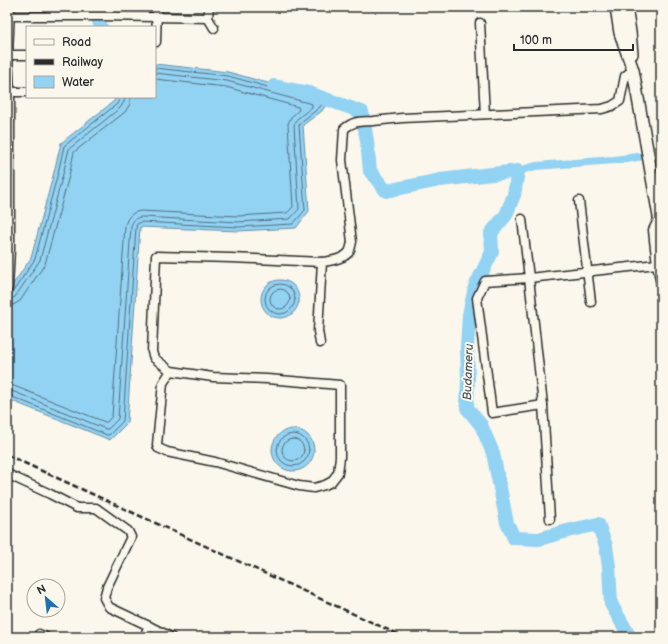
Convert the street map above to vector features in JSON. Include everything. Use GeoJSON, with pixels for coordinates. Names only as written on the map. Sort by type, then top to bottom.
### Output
{"type":"FeatureCollection","features":[{"type":"Feature","properties":{"kind":"main road"},"geometry":{"type":"LineString","coordinates":[[616,7],[620,33],[633,70]]}},
{"type":"Feature","properties":{"kind":"main road"},"geometry":{"type":"LineString","coordinates":[[626,7],[630,32],[633,70],[660,222]]}},
{"type":"Feature","properties":{"kind":"street"},"geometry":{"type":"LineString","coordinates":[[8,288],[8,16],[10,7]]}},
{"type":"Feature","properties":{"kind":"street"},"geometry":{"type":"LineString","coordinates":[[156,42],[157,7]]}},
{"type":"Feature","properties":{"kind":"street"},"geometry":{"type":"LineString","coordinates":[[209,7],[208,18],[214,28]]}},
{"type":"Feature","properties":{"kind":"street"},"geometry":{"type":"LineString","coordinates":[[8,16],[208,18]]}},
{"type":"Feature","properties":{"kind":"street"},"geometry":{"type":"LineString","coordinates":[[480,23],[485,114]]}},
{"type":"Feature","properties":{"kind":"street"},"geometry":{"type":"LineString","coordinates":[[8,55],[26,54]]}},
{"type":"Feature","properties":{"kind":"street"},"geometry":{"type":"LineString","coordinates":[[171,370],[163,383],[157,445],[158,448],[167,452],[215,462],[299,486],[314,488],[331,482],[338,473],[340,457],[340,385],[266,379],[213,377],[171,370],[154,358],[152,352],[156,256],[322,262],[336,260],[346,255],[350,250],[352,242],[342,160],[344,129],[350,124],[359,121],[402,118],[602,109],[612,106],[620,101],[625,76],[633,70]]}},
{"type":"Feature","properties":{"kind":"street"},"geometry":{"type":"LineString","coordinates":[[9,92],[26,92]]}},
{"type":"Feature","properties":{"kind":"street"},"geometry":{"type":"LineString","coordinates":[[579,201],[591,302]]}},
{"type":"Feature","properties":{"kind":"street"},"geometry":{"type":"LineString","coordinates":[[522,219],[543,405],[550,519]]}},
{"type":"Feature","properties":{"kind":"street"},"geometry":{"type":"LineString","coordinates":[[660,222],[653,230],[661,285]]}},
{"type":"Feature","properties":{"kind":"street"},"geometry":{"type":"LineString","coordinates":[[320,343],[318,331],[322,262]]}},
{"type":"Feature","properties":{"kind":"street"},"geometry":{"type":"LineString","coordinates":[[543,405],[492,413],[477,298],[485,281],[529,278],[657,264]]}},
{"type":"Feature","properties":{"kind":"street"},"geometry":{"type":"LineString","coordinates":[[7,474],[77,508],[96,508],[128,531],[131,537],[107,587],[104,598],[109,606],[170,637]]}},
{"type":"Feature","properties":{"kind":"street"},"geometry":{"type":"LineString","coordinates":[[144,637],[149,626]]}},
{"type":"Feature","properties":{"kind":"water"},"geometry":{"type":"Polygon","coordinates":[[[156,64],[228,72],[329,100],[322,111],[303,125],[309,211],[296,228],[238,231],[140,227],[127,423],[110,440],[7,399],[7,293],[31,258],[61,143],[114,101],[116,98],[156,98],[156,64]]]}},
{"type":"Feature","properties":{"kind":"water"},"geometry":{"type":"Polygon","coordinates":[[[280,280],[293,286],[299,299],[293,312],[280,318],[267,312],[261,299],[267,286],[280,280]]]}},
{"type":"Feature","properties":{"kind":"water"},"geometry":{"type":"Polygon","coordinates":[[[293,429],[308,435],[314,450],[308,465],[293,471],[278,465],[272,450],[278,435],[293,429]]]}},
{"type":"Feature","properties":{"kind":"waterway"},"geometry":{"type":"LineString","coordinates":[[94,7],[101,26]]}},
{"type":"Feature","properties":{"kind":"waterway","name":"Budameru"},"geometry":{"type":"LineString","coordinates":[[274,86],[309,93],[362,112],[370,171],[386,191],[440,180],[518,171],[514,195],[506,215],[491,233],[492,252],[475,287],[469,315],[467,347],[467,408],[481,425],[493,453],[507,523],[514,538],[539,539],[598,524],[606,546],[611,604],[630,637]]}},
{"type":"Feature","properties":{"kind":"waterway","name":"Budameru"},"geometry":{"type":"LineString","coordinates":[[518,171],[536,166],[614,160],[661,154]]}},
{"type":"Feature","properties":{"kind":"railway"},"geometry":{"type":"LineString","coordinates":[[7,455],[404,637]]}}]}
